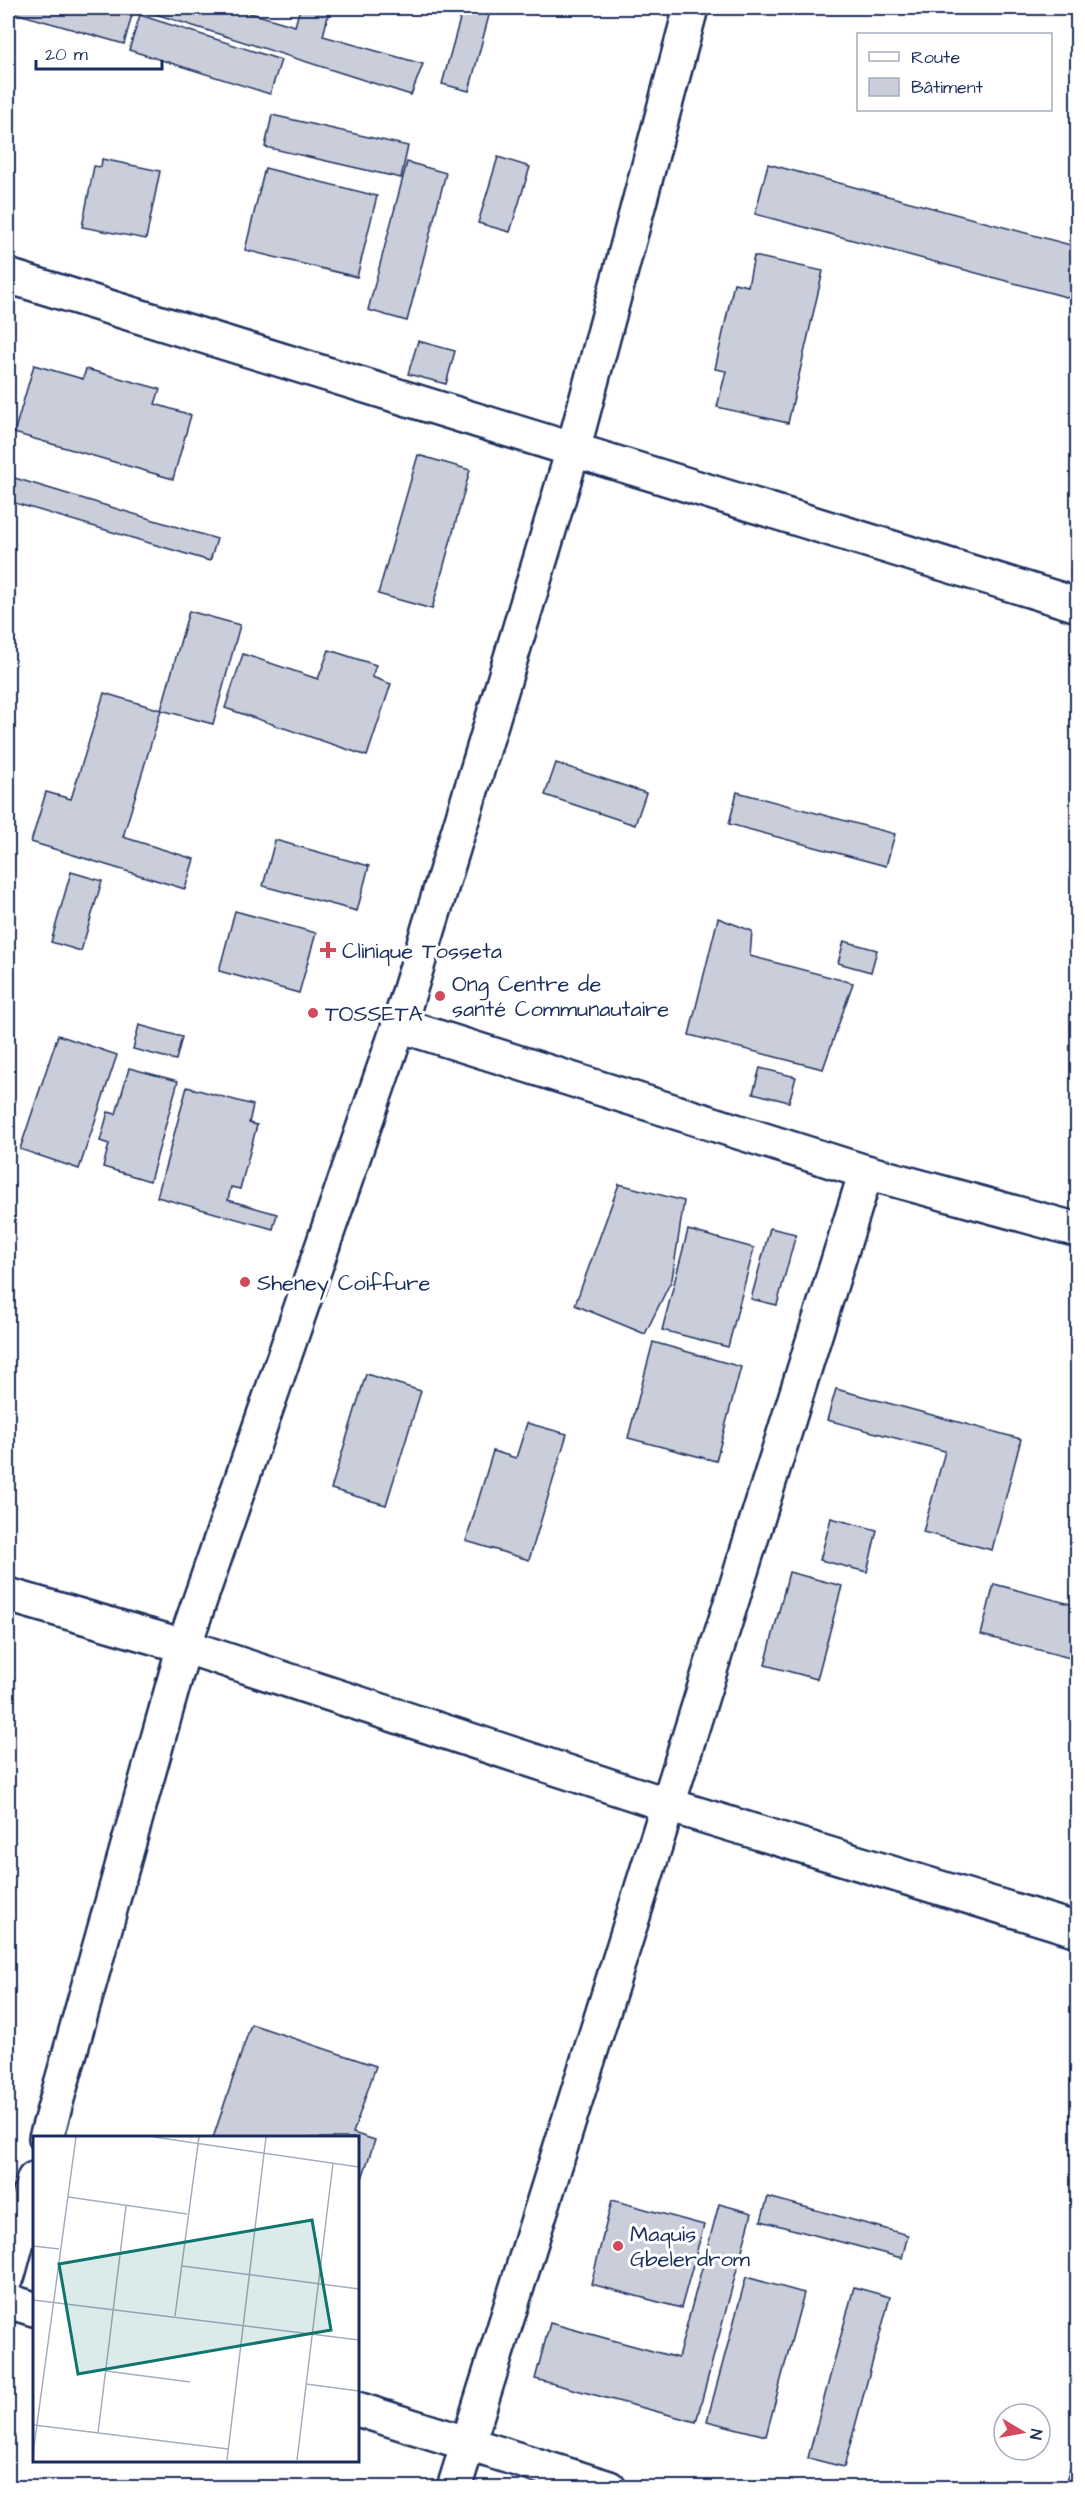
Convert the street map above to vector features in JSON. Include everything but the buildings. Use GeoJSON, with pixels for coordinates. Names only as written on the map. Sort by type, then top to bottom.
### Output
{"type":"FeatureCollection","features":[{"type":"Feature","properties":{"kind":"street"},"geometry":{"type":"LineString","coordinates":[[47,2136],[184,1646],[399,1024],[573,450],[691,8]]}},
{"type":"Feature","properties":{"kind":"street"},"geometry":{"type":"LineString","coordinates":[[8,276],[1077,605]]}},
{"type":"Feature","properties":{"kind":"street"},"geometry":{"type":"LineString","coordinates":[[399,1024],[866,1172],[1077,1230]]}},
{"type":"Feature","properties":{"kind":"street"},"geometry":{"type":"LineString","coordinates":[[454,2487],[866,1172]]}},
{"type":"Feature","properties":{"kind":"street"},"geometry":{"type":"LineString","coordinates":[[8,1595],[184,1646],[668,1805],[1077,1930]]}},
{"type":"Feature","properties":{"kind":"street"},"geometry":{"type":"LineString","coordinates":[[8,2275],[33,2183]]}},
{"type":"Feature","properties":{"kind":"street"},"geometry":{"type":"LineString","coordinates":[[8,2301],[33,2309]]}},
{"type":"Feature","properties":{"kind":"street"},"geometry":{"type":"LineString","coordinates":[[358,2409],[609,2487]]}},
{"type":"Feature","properties":{"kind":"place","name":"Clinique Tosseta"},"geometry":{"type":"Point","coordinates":[328,950]}},
{"type":"Feature","properties":{"kind":"place","name":"Ong Centre de santé Communautaire"},"geometry":{"type":"Point","coordinates":[440,996]}},
{"type":"Feature","properties":{"kind":"place","name":"TOSSETA"},"geometry":{"type":"Point","coordinates":[313,1013]}},
{"type":"Feature","properties":{"kind":"place","name":"Sheney Coiffure"},"geometry":{"type":"Point","coordinates":[245,1282]}},
{"type":"Feature","properties":{"kind":"place","name":"Maquis Gbelerdrom"},"geometry":{"type":"Point","coordinates":[618,2246]}}]}
